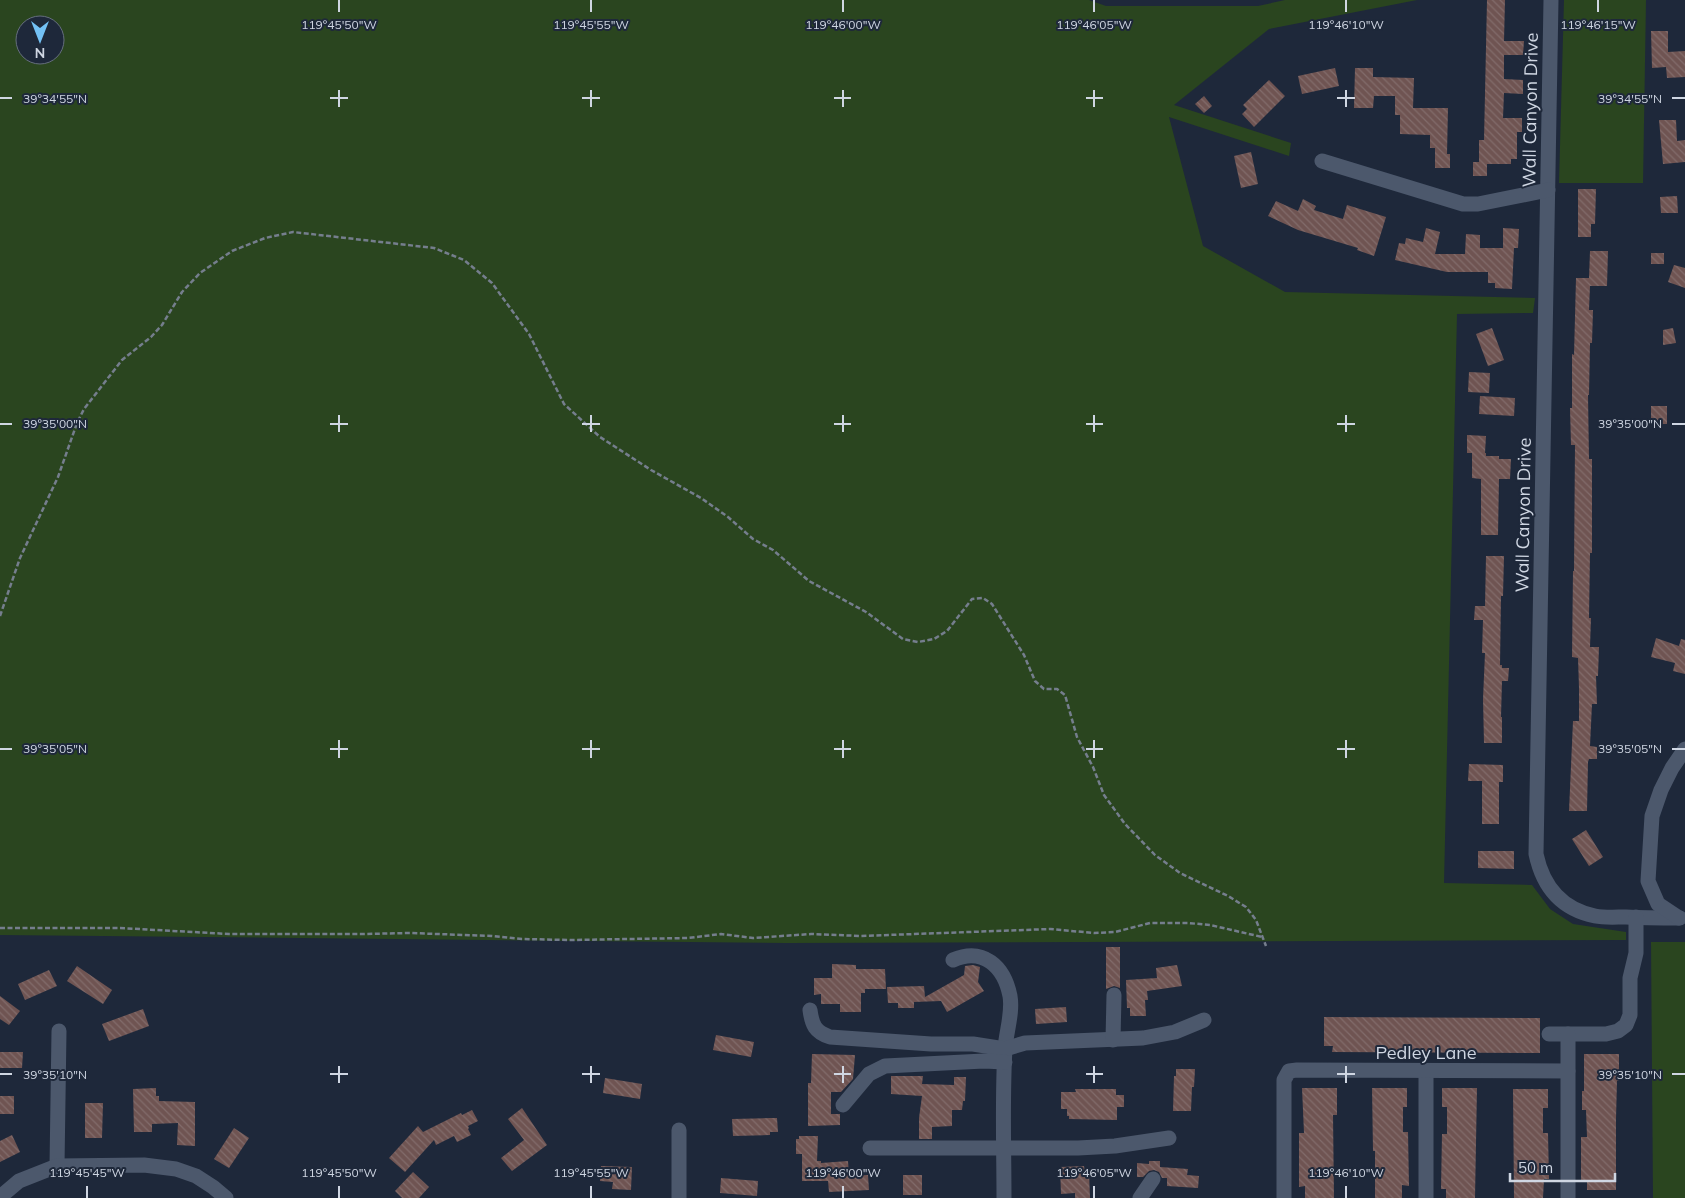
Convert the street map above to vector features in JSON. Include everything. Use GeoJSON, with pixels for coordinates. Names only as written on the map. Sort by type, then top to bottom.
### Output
{"type":"FeatureCollection","features":[{"type":"Feature","properties":{"kind":"street","name":"Wall Canyon Drive"},"geometry":{"type":"LineString","coordinates":[[1551,0],[1536,854],[1545,883],[1568,906],[1581,912],[1597,916],[1683,920]]}},
{"type":"Feature","properties":{"kind":"street"},"geometry":{"type":"LineString","coordinates":[[1322,160],[1463,204],[1478,204],[1548,190]]}},
{"type":"Feature","properties":{"kind":"street"},"geometry":{"type":"LineString","coordinates":[[1683,920],[1658,904],[1648,881],[1652,816],[1661,790],[1672,768],[1685,749]]}},
{"type":"Feature","properties":{"kind":"street"},"geometry":{"type":"LineString","coordinates":[[1549,1034],[1612,1033],[1623,1028],[1628,1022],[1630,1015],[1630,978],[1636,953],[1636,917]]}},
{"type":"Feature","properties":{"kind":"street"},"geometry":{"type":"LineString","coordinates":[[953,960],[964,955],[984,958],[996,966],[1003,976],[1010,998],[1005,1056],[1004,1198]]}},
{"type":"Feature","properties":{"kind":"street"},"geometry":{"type":"LineString","coordinates":[[1113,1040],[1114,995]]}},
{"type":"Feature","properties":{"kind":"street"},"geometry":{"type":"LineString","coordinates":[[810,1010],[815,1027],[820,1034],[830,1037],[931,1044],[973,1044],[1005,1056]]}},
{"type":"Feature","properties":{"kind":"street"},"geometry":{"type":"LineString","coordinates":[[844,1105],[869,1074],[885,1066],[984,1061],[1005,1056],[1025,1043],[1113,1040],[1160,1036],[1176,1032],[1204,1020]]}},
{"type":"Feature","properties":{"kind":"street"},"geometry":{"type":"LineString","coordinates":[[57,1166],[59,1031]]}},
{"type":"Feature","properties":{"kind":"street"},"geometry":{"type":"LineString","coordinates":[[1568,1034],[1568,1198]]}},
{"type":"Feature","properties":{"kind":"street","name":"Pedley Lane"},"geometry":{"type":"LineString","coordinates":[[1284,1198],[1284,1080],[1289,1071],[1568,1070]]}},
{"type":"Feature","properties":{"kind":"street"},"geometry":{"type":"LineString","coordinates":[[1426,1071],[1426,1198]]}},
{"type":"Feature","properties":{"kind":"street"},"geometry":{"type":"LineString","coordinates":[[679,1130],[679,1198]]}},
{"type":"Feature","properties":{"kind":"street"},"geometry":{"type":"LineString","coordinates":[[870,1148],[1078,1148],[1115,1146],[1169,1138]]}},
{"type":"Feature","properties":{"kind":"street"},"geometry":{"type":"LineString","coordinates":[[0,1197],[19,1181],[57,1166],[157,1165],[196,1176],[226,1198]]}},
{"type":"Feature","properties":{"kind":"street"},"geometry":{"type":"LineString","coordinates":[[1140,1198],[1153,1179]]}},
{"type":"Feature","properties":{"kind":"path"},"geometry":{"type":"LineString","coordinates":[[0,616],[20,558],[58,477],[77,423],[84,409],[122,360],[151,337],[162,324],[182,292],[200,273],[232,251],[265,238],[293,232],[434,248],[464,260],[492,283],[529,334],[564,404],[600,437],[651,470],[701,498],[728,517],[753,539],[773,550],[809,581],[866,612],[903,639],[918,642],[934,639],[947,631],[972,600],[983,598],[992,604],[1024,654],[1035,681],[1044,689],[1058,689],[1065,695],[1077,737],[1093,767],[1104,795],[1125,824],[1155,856],[1180,873],[1228,896],[1246,908],[1256,920],[1266,946]]}},
{"type":"Feature","properties":{"kind":"path"},"geometry":{"type":"LineString","coordinates":[[0,928],[120,928],[229,934],[410,933],[570,940],[688,938],[721,934],[753,938],[811,934],[861,936],[1050,929],[1094,933],[1115,932],[1150,923],[1188,923],[1210,925],[1262,937]]}},
{"type":"Feature","properties":{"kind":"green space"},"geometry":{"type":"Polygon","coordinates":[[[0,0],[1089,0],[1106,6],[1258,6],[1285,0],[1417,0],[1269,29],[1174,105],[1291,143],[1289,156],[1169,117],[1203,246],[1285,292],[1535,298],[1533,313],[1457,314],[1444,883],[1532,885],[1550,909],[1573,924],[1626,932],[1626,940],[786,943],[0,935],[0,0]]]}},
{"type":"Feature","properties":{"kind":"green space"},"geometry":{"type":"Polygon","coordinates":[[[1564,0],[1646,0],[1643,183],[1559,183],[1564,0]]]}},
{"type":"Feature","properties":{"kind":"green space"},"geometry":{"type":"Polygon","coordinates":[[[1651,942],[1685,942],[1685,1198],[1653,1198],[1651,942]]]}},
{"type":"Feature","properties":{"kind":"building"},"geometry":{"type":"Polygon","coordinates":[[[1487,0],[1505,0],[1504,41],[1524,41],[1523,55],[1504,55],[1504,79],[1523,80],[1523,94],[1504,93],[1503,118],[1522,118],[1522,132],[1517,132],[1517,159],[1511,159],[1511,164],[1487,164],[1487,176],[1473,176],[1473,162],[1479,162],[1479,140],[1484,140],[1487,0]]]}},
{"type":"Feature","properties":{"kind":"building"},"geometry":{"type":"Polygon","coordinates":[[[1651,31],[1668,31],[1668,52],[1685,51],[1685,77],[1667,78],[1666,67],[1652,68],[1651,31]]]}},
{"type":"Feature","properties":{"kind":"building"},"geometry":{"type":"Polygon","coordinates":[[[1335,68],[1339,86],[1302,94],[1298,76],[1335,68]]]}},
{"type":"Feature","properties":{"kind":"building"},"geometry":{"type":"Polygon","coordinates":[[[1355,68],[1373,68],[1373,77],[1414,78],[1413,108],[1448,108],[1447,154],[1450,154],[1450,168],[1435,168],[1435,148],[1430,148],[1430,135],[1400,134],[1400,115],[1395,115],[1395,96],[1374,96],[1373,108],[1354,108],[1355,68]]]}},
{"type":"Feature","properties":{"kind":"building"},"geometry":{"type":"Polygon","coordinates":[[[1269,80],[1285,96],[1254,127],[1242,114],[1247,109],[1243,105],[1269,80]]]}},
{"type":"Feature","properties":{"kind":"building"},"geometry":{"type":"Polygon","coordinates":[[[1204,96],[1212,106],[1204,113],[1195,104],[1204,96]]]}},
{"type":"Feature","properties":{"kind":"building"},"geometry":{"type":"Polygon","coordinates":[[[1659,120],[1676,120],[1677,141],[1685,140],[1685,162],[1663,164],[1659,120]]]}},
{"type":"Feature","properties":{"kind":"building"},"geometry":{"type":"Polygon","coordinates":[[[1251,152],[1258,184],[1241,188],[1234,156],[1251,152]]]}},
{"type":"Feature","properties":{"kind":"building"},"geometry":{"type":"Polygon","coordinates":[[[1578,189],[1596,189],[1595,224],[1591,224],[1591,237],[1578,237],[1578,189]]]}},
{"type":"Feature","properties":{"kind":"building"},"geometry":{"type":"Polygon","coordinates":[[[1677,196],[1678,213],[1661,213],[1660,197],[1677,196]]]}},
{"type":"Feature","properties":{"kind":"building"},"geometry":{"type":"Polygon","coordinates":[[[1303,199],[1316,206],[1314,210],[1343,219],[1347,205],[1386,217],[1374,256],[1357,250],[1358,248],[1298,230],[1268,216],[1276,201],[1298,211],[1303,199]]]}},
{"type":"Feature","properties":{"kind":"building"},"geometry":{"type":"Polygon","coordinates":[[[1426,228],[1440,232],[1435,254],[1465,254],[1466,234],[1480,235],[1480,248],[1503,248],[1503,228],[1519,229],[1518,248],[1514,248],[1512,289],[1495,288],[1495,283],[1488,283],[1488,272],[1447,272],[1395,260],[1399,243],[1405,244],[1406,238],[1423,242],[1426,228]]]}},
{"type":"Feature","properties":{"kind":"building"},"geometry":{"type":"Polygon","coordinates":[[[1590,251],[1608,251],[1607,286],[1590,286],[1589,310],[1593,310],[1588,395],[1589,459],[1592,459],[1592,553],[1590,553],[1589,618],[1591,618],[1590,647],[1599,647],[1598,676],[1596,676],[1597,704],[1592,704],[1590,746],[1597,747],[1597,759],[1589,759],[1588,762],[1587,811],[1569,811],[1573,721],[1579,721],[1578,658],[1572,657],[1575,445],[1571,445],[1572,354],[1574,355],[1576,278],[1589,278],[1590,251]]]}},
{"type":"Feature","properties":{"kind":"building"},"geometry":{"type":"Polygon","coordinates":[[[1651,253],[1664,253],[1664,264],[1651,264],[1651,253]]]}},
{"type":"Feature","properties":{"kind":"building"},"geometry":{"type":"Polygon","coordinates":[[[1674,265],[1685,268],[1685,288],[1668,282],[1674,265]]]}},
{"type":"Feature","properties":{"kind":"building"},"geometry":{"type":"Polygon","coordinates":[[[1492,328],[1504,360],[1488,366],[1476,334],[1492,328]]]}},
{"type":"Feature","properties":{"kind":"building"},"geometry":{"type":"Polygon","coordinates":[[[1673,328],[1676,343],[1663,345],[1663,330],[1673,328]]]}},
{"type":"Feature","properties":{"kind":"building"},"geometry":{"type":"Polygon","coordinates":[[[1469,372],[1490,373],[1489,393],[1468,392],[1469,372]]]}},
{"type":"Feature","properties":{"kind":"building"},"geometry":{"type":"Polygon","coordinates":[[[1480,396],[1515,398],[1514,416],[1479,414],[1480,396]]]}},
{"type":"Feature","properties":{"kind":"building"},"geometry":{"type":"Polygon","coordinates":[[[1651,406],[1667,406],[1667,424],[1651,424],[1651,406]]]}},
{"type":"Feature","properties":{"kind":"building"},"geometry":{"type":"Polygon","coordinates":[[[1467,435],[1486,436],[1486,456],[1499,456],[1499,459],[1511,459],[1510,479],[1499,479],[1498,535],[1481,535],[1481,479],[1472,478],[1472,453],[1467,453],[1467,435]]]}},
{"type":"Feature","properties":{"kind":"building"},"geometry":{"type":"Polygon","coordinates":[[[1486,556],[1504,556],[1503,596],[1501,596],[1500,665],[1502,665],[1502,668],[1509,668],[1508,681],[1502,681],[1502,743],[1484,743],[1485,653],[1482,653],[1483,620],[1474,620],[1475,606],[1485,606],[1486,556]]]}},
{"type":"Feature","properties":{"kind":"building"},"geometry":{"type":"Polygon","coordinates":[[[1656,638],[1679,646],[1681,639],[1685,640],[1685,674],[1673,671],[1675,663],[1651,657],[1656,638]]]}},
{"type":"Feature","properties":{"kind":"building"},"geometry":{"type":"Polygon","coordinates":[[[1469,764],[1503,765],[1503,782],[1499,782],[1499,824],[1482,824],[1482,781],[1468,781],[1469,764]]]}},
{"type":"Feature","properties":{"kind":"building"},"geometry":{"type":"Polygon","coordinates":[[[1586,830],[1603,857],[1589,866],[1572,839],[1586,830]]]}},
{"type":"Feature","properties":{"kind":"building"},"geometry":{"type":"Polygon","coordinates":[[[1478,851],[1514,851],[1514,869],[1478,868],[1478,851]]]}},
{"type":"Feature","properties":{"kind":"building"},"geometry":{"type":"Polygon","coordinates":[[[1106,947],[1120,947],[1120,988],[1114,986],[1106,989],[1106,947]]]}},
{"type":"Feature","properties":{"kind":"building"},"geometry":{"type":"Polygon","coordinates":[[[832,964],[856,965],[856,969],[885,969],[886,989],[865,989],[865,993],[861,993],[861,1012],[840,1012],[840,1004],[821,1004],[821,994],[814,995],[814,978],[832,978],[832,964]]]}},
{"type":"Feature","properties":{"kind":"building"},"geometry":{"type":"Polygon","coordinates":[[[973,965],[980,967],[978,982],[984,991],[947,1012],[941,1001],[914,1002],[914,1008],[898,1008],[898,1003],[888,1003],[887,987],[924,986],[925,997],[964,975],[965,966],[973,965]]]}},
{"type":"Feature","properties":{"kind":"building"},"geometry":{"type":"Polygon","coordinates":[[[1177,965],[1182,986],[1147,991],[1148,1000],[1145,1000],[1146,1016],[1130,1016],[1130,1008],[1127,1008],[1126,980],[1157,978],[1156,968],[1177,965]]]}},
{"type":"Feature","properties":{"kind":"building"},"geometry":{"type":"Polygon","coordinates":[[[77,966],[112,990],[103,1004],[67,981],[77,966]]]}},
{"type":"Feature","properties":{"kind":"building"},"geometry":{"type":"Polygon","coordinates":[[[49,970],[57,986],[25,1000],[18,984],[49,970]]]}},
{"type":"Feature","properties":{"kind":"building"},"geometry":{"type":"Polygon","coordinates":[[[0,996],[20,1011],[9,1025],[0,1019],[0,996]]]}},
{"type":"Feature","properties":{"kind":"building"},"geometry":{"type":"Polygon","coordinates":[[[1066,1007],[1067,1022],[1036,1024],[1035,1009],[1066,1007]]]}},
{"type":"Feature","properties":{"kind":"building"},"geometry":{"type":"Polygon","coordinates":[[[143,1009],[149,1026],[109,1041],[102,1024],[143,1009]]]}},
{"type":"Feature","properties":{"kind":"building"},"geometry":{"type":"Polygon","coordinates":[[[1324,1017],[1540,1018],[1540,1053],[1332,1052],[1333,1046],[1324,1046],[1324,1017]]]}},
{"type":"Feature","properties":{"kind":"building"},"geometry":{"type":"Polygon","coordinates":[[[716,1035],[754,1042],[751,1057],[713,1050],[716,1035]]]}},
{"type":"Feature","properties":{"kind":"building"},"geometry":{"type":"Polygon","coordinates":[[[0,1052],[23,1052],[22,1068],[0,1068],[0,1052]]]}},
{"type":"Feature","properties":{"kind":"building"},"geometry":{"type":"Polygon","coordinates":[[[812,1054],[855,1055],[853,1079],[841,1092],[831,1092],[831,1114],[840,1114],[840,1125],[808,1126],[808,1083],[811,1083],[812,1054]]]}},
{"type":"Feature","properties":{"kind":"building"},"geometry":{"type":"Polygon","coordinates":[[[1584,1054],[1619,1054],[1616,1119],[1616,1190],[1587,1190],[1587,1181],[1581,1181],[1581,1137],[1587,1137],[1586,1110],[1582,1110],[1584,1054]]]}},
{"type":"Feature","properties":{"kind":"building"},"geometry":{"type":"Polygon","coordinates":[[[1176,1069],[1195,1069],[1191,1111],[1173,1111],[1176,1069]]]}},
{"type":"Feature","properties":{"kind":"building"},"geometry":{"type":"Polygon","coordinates":[[[891,1076],[923,1076],[922,1084],[954,1085],[954,1077],[966,1077],[965,1101],[963,1101],[962,1110],[952,1110],[952,1126],[932,1127],[932,1139],[919,1139],[922,1096],[891,1094],[891,1076]]]}},
{"type":"Feature","properties":{"kind":"building"},"geometry":{"type":"Polygon","coordinates":[[[605,1078],[642,1084],[640,1099],[603,1093],[605,1078]]]}},
{"type":"Feature","properties":{"kind":"building"},"geometry":{"type":"Polygon","coordinates":[[[156,1088],[156,1096],[159,1096],[159,1101],[195,1102],[195,1146],[177,1145],[178,1123],[152,1124],[152,1132],[134,1132],[133,1089],[156,1088]]]}},
{"type":"Feature","properties":{"kind":"building"},"geometry":{"type":"Polygon","coordinates":[[[1302,1088],[1337,1088],[1337,1115],[1333,1115],[1334,1198],[1305,1198],[1305,1186],[1299,1187],[1299,1133],[1304,1133],[1302,1088]]]}},
{"type":"Feature","properties":{"kind":"building"},"geometry":{"type":"Polygon","coordinates":[[[1372,1088],[1407,1088],[1407,1107],[1403,1107],[1403,1132],[1408,1132],[1409,1186],[1402,1185],[1402,1198],[1375,1198],[1372,1088]]]}},
{"type":"Feature","properties":{"kind":"building"},"geometry":{"type":"Polygon","coordinates":[[[1442,1088],[1477,1088],[1475,1198],[1446,1198],[1446,1189],[1441,1189],[1442,1134],[1447,1134],[1447,1107],[1442,1107],[1442,1088]]]}},
{"type":"Feature","properties":{"kind":"building"},"geometry":{"type":"Polygon","coordinates":[[[1075,1089],[1116,1089],[1116,1095],[1124,1095],[1124,1107],[1117,1107],[1117,1120],[1069,1119],[1067,1109],[1061,1109],[1061,1092],[1076,1092],[1075,1089]]]}},
{"type":"Feature","properties":{"kind":"building"},"geometry":{"type":"Polygon","coordinates":[[[1513,1089],[1548,1089],[1548,1108],[1543,1108],[1543,1133],[1548,1133],[1549,1179],[1544,1179],[1543,1198],[1514,1198],[1513,1089]]]}},
{"type":"Feature","properties":{"kind":"building"},"geometry":{"type":"Polygon","coordinates":[[[0,1096],[14,1096],[14,1114],[0,1114],[0,1096]]]}},
{"type":"Feature","properties":{"kind":"building"},"geometry":{"type":"Polygon","coordinates":[[[85,1103],[103,1103],[102,1138],[85,1138],[85,1103]]]}},
{"type":"Feature","properties":{"kind":"building"},"geometry":{"type":"Polygon","coordinates":[[[522,1108],[547,1145],[512,1171],[501,1158],[524,1140],[508,1119],[522,1108]]]}},
{"type":"Feature","properties":{"kind":"building"},"geometry":{"type":"Polygon","coordinates":[[[472,1110],[478,1121],[468,1126],[471,1135],[457,1142],[454,1136],[436,1145],[434,1140],[405,1172],[389,1158],[418,1126],[423,1132],[461,1113],[462,1115],[472,1110]]]}},
{"type":"Feature","properties":{"kind":"building"},"geometry":{"type":"Polygon","coordinates":[[[777,1118],[778,1132],[770,1132],[770,1135],[733,1136],[732,1119],[777,1118]]]}},
{"type":"Feature","properties":{"kind":"building"},"geometry":{"type":"Polygon","coordinates":[[[234,1128],[249,1138],[229,1168],[214,1159],[234,1128]]]}},
{"type":"Feature","properties":{"kind":"building"},"geometry":{"type":"Polygon","coordinates":[[[12,1135],[20,1152],[0,1162],[0,1141],[12,1135]]]}},
{"type":"Feature","properties":{"kind":"building"},"geometry":{"type":"Polygon","coordinates":[[[799,1136],[818,1136],[817,1161],[821,1161],[821,1163],[848,1161],[849,1176],[868,1175],[869,1190],[829,1192],[828,1181],[802,1181],[802,1154],[796,1154],[796,1139],[799,1139],[799,1136]]]}},
{"type":"Feature","properties":{"kind":"building"},"geometry":{"type":"Polygon","coordinates":[[[1149,1161],[1160,1161],[1160,1167],[1188,1169],[1187,1175],[1199,1176],[1198,1188],[1167,1186],[1167,1178],[1162,1178],[1159,1172],[1154,1170],[1149,1171],[1143,1177],[1137,1177],[1137,1163],[1149,1164],[1149,1161]]]}},
{"type":"Feature","properties":{"kind":"building"},"geometry":{"type":"Polygon","coordinates":[[[601,1166],[632,1167],[631,1190],[612,1189],[613,1182],[600,1181],[601,1166]]]}},
{"type":"Feature","properties":{"kind":"building"},"geometry":{"type":"Polygon","coordinates":[[[1084,1166],[1085,1172],[1089,1172],[1090,1198],[1075,1198],[1075,1193],[1061,1194],[1060,1167],[1084,1166]]]}},
{"type":"Feature","properties":{"kind":"building"},"geometry":{"type":"Polygon","coordinates":[[[413,1172],[429,1187],[419,1198],[402,1198],[395,1191],[413,1172]]]}},
{"type":"Feature","properties":{"kind":"building"},"geometry":{"type":"Polygon","coordinates":[[[903,1175],[922,1175],[922,1195],[903,1195],[903,1175]]]}},
{"type":"Feature","properties":{"kind":"building"},"geometry":{"type":"Polygon","coordinates":[[[721,1178],[758,1181],[757,1196],[720,1193],[721,1178]]]}}]}
